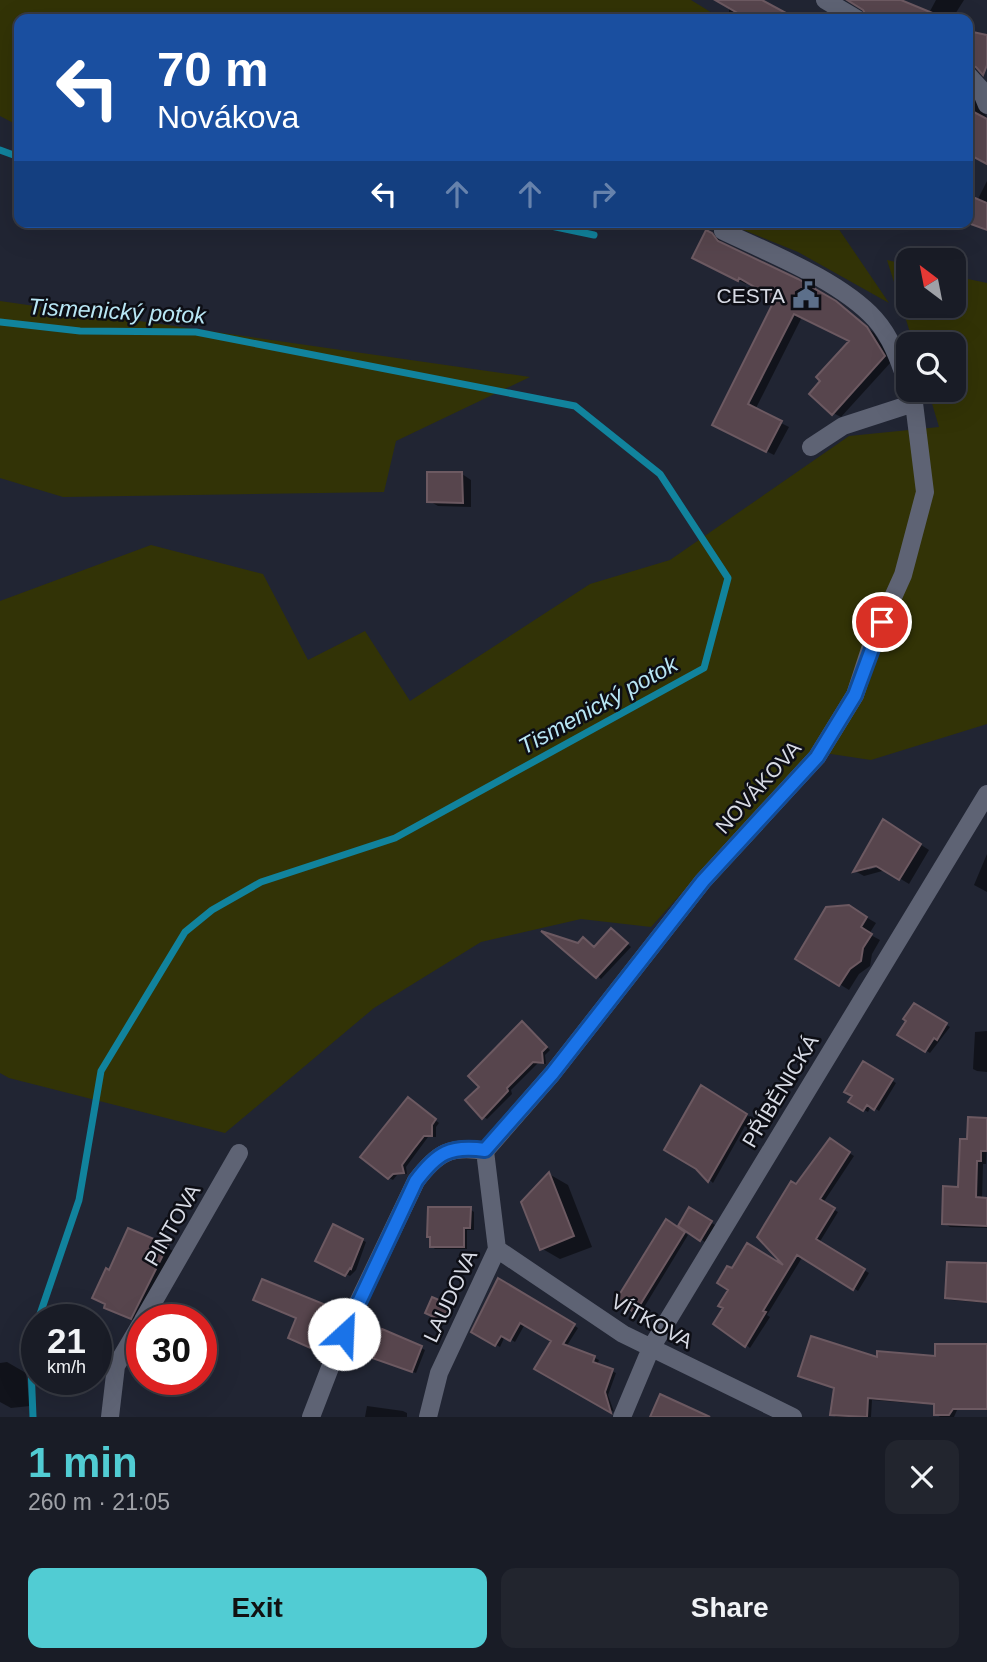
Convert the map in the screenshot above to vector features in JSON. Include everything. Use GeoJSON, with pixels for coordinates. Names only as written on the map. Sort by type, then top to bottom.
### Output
{"type":"FeatureCollection","features":[{"type":"Feature","properties":{"kind":"street"},"geometry":{"type":"LineString","coordinates":[[825,0],[849,14]]}},
{"type":"Feature","properties":{"kind":"street"},"geometry":{"type":"LineString","coordinates":[[973,80],[980,88],[987,105]]}},
{"type":"Feature","properties":{"kind":"street","name":"NOVÁKOVA"},"geometry":{"type":"LineString","coordinates":[[723,231],[816,275],[856,303],[876,320],[896,353]]}},
{"type":"Feature","properties":{"kind":"street"},"geometry":{"type":"LineString","coordinates":[[811,447],[843,426],[896,400]]}},
{"type":"Feature","properties":{"kind":"street","name":"NOVÁKOVA"},"geometry":{"type":"LineString","coordinates":[[485,1150],[552,1074],[703,881],[817,757],[855,695],[871,646],[903,575],[925,492],[912,402]]}},
{"type":"Feature","properties":{"kind":"street","name":"PŘÍBĚNICKÁ"},"geometry":{"type":"LineString","coordinates":[[621,1417],[651,1348],[987,794]]}},
{"type":"Feature","properties":{"kind":"street"},"geometry":{"type":"LineString","coordinates":[[311,1417],[344,1334],[416,1181],[426,1167],[447,1151],[466,1148],[485,1150]]}},
{"type":"Feature","properties":{"kind":"street","name":"LAUDOVA"},"geometry":{"type":"LineString","coordinates":[[428,1417],[439,1373],[496,1250],[485,1150]]}},
{"type":"Feature","properties":{"kind":"street","name":"PINTOVA"},"geometry":{"type":"LineString","coordinates":[[152,1304],[239,1153]]}},
{"type":"Feature","properties":{"kind":"street","name":"VÍTKOVA"},"geometry":{"type":"LineString","coordinates":[[496,1250],[623,1334],[793,1417]]}},
{"type":"Feature","properties":{"kind":"street","name":"PINTOVA"},"geometry":{"type":"LineString","coordinates":[[110,1417],[116,1366],[126,1349]]}},
{"type":"Feature","properties":{"kind":"shaded area"},"geometry":{"type":"Polygon","coordinates":[[[0,0],[691,0],[714,14],[14,14],[14,123],[0,116],[0,0]]]}},
{"type":"Feature","properties":{"kind":"shaded area"},"geometry":{"type":"Polygon","coordinates":[[[739,228],[838,228],[889,303],[798,252],[739,228]]]}},
{"type":"Feature","properties":{"kind":"shaded area"},"geometry":{"type":"Polygon","coordinates":[[[887,260],[896,262],[896,288],[887,260]]]}},
{"type":"Feature","properties":{"kind":"shaded area"},"geometry":{"type":"Polygon","coordinates":[[[966,279],[987,283],[987,724],[871,760],[811,751],[651,927],[581,919],[481,942],[374,1008],[225,1133],[9,1078],[0,1073],[0,601],[151,545],[263,574],[308,660],[365,631],[410,701],[590,584],[670,560],[849,436],[939,427],[932,402],[966,402],[966,332],[910,332],[905,318],[966,318],[966,279]]]}},
{"type":"Feature","properties":{"kind":"shaded area"},"geometry":{"type":"Polygon","coordinates":[[[0,301],[530,377],[396,441],[384,492],[63,497],[0,478],[0,301]]]}},
{"type":"Feature","properties":{"kind":"building"},"geometry":{"type":"Polygon","coordinates":[[[715,0],[762,0],[788,14],[739,14],[715,0]]]}},
{"type":"Feature","properties":{"kind":"building"},"geometry":{"type":"Polygon","coordinates":[[[847,0],[901,0],[935,14],[865,14],[847,0]]]}},
{"type":"Feature","properties":{"kind":"building"},"geometry":{"type":"Polygon","coordinates":[[[973,32],[987,35],[987,65],[983,75],[973,66],[973,32]]]}},
{"type":"Feature","properties":{"kind":"building"},"geometry":{"type":"Polygon","coordinates":[[[973,112],[987,119],[987,164],[973,157],[973,112]]]}},
{"type":"Feature","properties":{"kind":"building"},"geometry":{"type":"Polygon","coordinates":[[[973,197],[987,203],[987,230],[973,225],[973,197]]]}},
{"type":"Feature","properties":{"kind":"building"},"geometry":{"type":"Polygon","coordinates":[[[706,230],[718,241],[798,279],[836,301],[867,327],[885,356],[832,415],[809,394],[820,381],[816,377],[849,341],[794,314],[748,404],[782,421],[766,452],[712,425],[773,303],[767,300],[770,296],[739,278],[738,281],[692,258],[706,230]]]}},
{"type":"Feature","properties":{"kind":"building"},"geometry":{"type":"Polygon","coordinates":[[[427,472],[462,472],[463,503],[427,502],[427,472]]]}},
{"type":"Feature","properties":{"kind":"building"},"geometry":{"type":"Polygon","coordinates":[[[883,819],[921,844],[899,880],[876,866],[853,872],[883,819]]]}},
{"type":"Feature","properties":{"kind":"building"},"geometry":{"type":"Polygon","coordinates":[[[849,905],[867,917],[861,927],[872,934],[863,948],[861,961],[850,969],[839,986],[795,959],[826,907],[849,905]]]}},
{"type":"Feature","properties":{"kind":"building"},"geometry":{"type":"Polygon","coordinates":[[[611,928],[628,943],[596,978],[541,931],[578,943],[583,937],[594,947],[611,928]]]}},
{"type":"Feature","properties":{"kind":"building"},"geometry":{"type":"Polygon","coordinates":[[[914,1003],[947,1023],[937,1040],[934,1038],[925,1052],[897,1035],[906,1021],[903,1019],[914,1003]]]}},
{"type":"Feature","properties":{"kind":"building"},"geometry":{"type":"Polygon","coordinates":[[[522,1021],[547,1047],[542,1052],[543,1063],[533,1062],[482,1119],[465,1100],[479,1087],[468,1076],[522,1021]]]}},
{"type":"Feature","properties":{"kind":"building"},"geometry":{"type":"Polygon","coordinates":[[[863,1061],[893,1079],[874,1110],[867,1105],[863,1111],[848,1102],[852,1096],[844,1092],[863,1061]]]}},
{"type":"Feature","properties":{"kind":"building"},"geometry":{"type":"Polygon","coordinates":[[[701,1085],[747,1114],[708,1182],[696,1169],[664,1150],[701,1085]]]}},
{"type":"Feature","properties":{"kind":"building"},"geometry":{"type":"Polygon","coordinates":[[[408,1097],[436,1119],[432,1125],[432,1136],[424,1136],[413,1150],[402,1165],[404,1173],[393,1174],[388,1179],[360,1157],[408,1097]]]}},
{"type":"Feature","properties":{"kind":"building"},"geometry":{"type":"Polygon","coordinates":[[[968,1117],[987,1118],[987,1151],[981,1151],[981,1161],[977,1161],[976,1197],[987,1198],[987,1226],[942,1224],[943,1186],[958,1187],[960,1139],[967,1139],[968,1117]]]}},
{"type":"Feature","properties":{"kind":"building"},"geometry":{"type":"Polygon","coordinates":[[[830,1138],[850,1152],[820,1199],[835,1208],[816,1239],[865,1269],[853,1290],[797,1255],[745,1347],[713,1324],[723,1308],[718,1306],[728,1290],[717,1283],[727,1266],[732,1268],[747,1243],[783,1265],[757,1237],[791,1181],[796,1184],[830,1138]]]}},
{"type":"Feature","properties":{"kind":"building"},"geometry":{"type":"Polygon","coordinates":[[[549,1172],[574,1236],[540,1250],[521,1202],[549,1172]]]}},
{"type":"Feature","properties":{"kind":"building"},"geometry":{"type":"Polygon","coordinates":[[[428,1207],[471,1207],[470,1228],[464,1228],[464,1247],[430,1247],[430,1237],[427,1237],[428,1207]]]}},
{"type":"Feature","properties":{"kind":"building"},"geometry":{"type":"Polygon","coordinates":[[[689,1207],[712,1221],[700,1241],[678,1226],[689,1207]]]}},
{"type":"Feature","properties":{"kind":"building"},"geometry":{"type":"Polygon","coordinates":[[[666,1219],[685,1232],[635,1313],[616,1300],[666,1219]]]}},
{"type":"Feature","properties":{"kind":"building"},"geometry":{"type":"Polygon","coordinates":[[[333,1224],[363,1239],[351,1269],[345,1276],[315,1261],[333,1224]]]}},
{"type":"Feature","properties":{"kind":"building"},"geometry":{"type":"Polygon","coordinates":[[[128,1228],[168,1245],[138,1304],[126,1304],[126,1317],[112,1311],[112,1304],[92,1298],[106,1268],[109,1270],[128,1228]]]}},
{"type":"Feature","properties":{"kind":"building"},"geometry":{"type":"Polygon","coordinates":[[[947,1262],[987,1263],[987,1302],[945,1298],[947,1262]]]}},
{"type":"Feature","properties":{"kind":"building"},"geometry":{"type":"Polygon","coordinates":[[[498,1278],[575,1324],[563,1344],[595,1356],[593,1362],[613,1369],[605,1392],[611,1413],[534,1369],[551,1341],[520,1323],[510,1341],[501,1336],[495,1346],[471,1332],[498,1278]]]}},
{"type":"Feature","properties":{"kind":"building"},"geometry":{"type":"Polygon","coordinates":[[[262,1279],[326,1305],[322,1315],[331,1319],[317,1351],[288,1338],[296,1318],[253,1300],[262,1279]]]}},
{"type":"Feature","properties":{"kind":"building"},"geometry":{"type":"Polygon","coordinates":[[[432,1297],[451,1305],[444,1322],[425,1313],[432,1297]]]}},
{"type":"Feature","properties":{"kind":"building"},"geometry":{"type":"Polygon","coordinates":[[[382,1329],[422,1346],[412,1372],[372,1358],[382,1329]]]}},
{"type":"Feature","properties":{"kind":"building"},"geometry":{"type":"Polygon","coordinates":[[[811,1336],[877,1357],[877,1351],[935,1356],[935,1344],[987,1344],[987,1409],[953,1409],[949,1415],[934,1415],[934,1404],[868,1398],[867,1417],[830,1415],[834,1388],[798,1376],[811,1336]]]}},
{"type":"Feature","properties":{"kind":"building"},"geometry":{"type":"Polygon","coordinates":[[[660,1394],[710,1417],[650,1417],[660,1394]]]}},
{"type":"Feature","properties":{"kind":"waterway"},"geometry":{"type":"LineString","coordinates":[[0,150],[14,155]]}},
{"type":"Feature","properties":{"kind":"waterway"},"geometry":{"type":"LineString","coordinates":[[561,228],[594,235]]}},
{"type":"Feature","properties":{"kind":"waterway","name":"Tismenický potok"},"geometry":{"type":"LineString","coordinates":[[0,322],[80,331],[196,332],[575,406],[660,474],[728,578],[704,668],[395,838],[261,882],[212,910],[185,932],[101,1071],[79,1200],[43,1304]]}},
{"type":"Feature","properties":{"kind":"waterway","name":"Tismenický potok"},"geometry":{"type":"LineString","coordinates":[[32,1395],[33,1417]]}},
{"type":"Feature","properties":{"kind":"place","name":"CESTA"},"geometry":{"type":"Point","coordinates":[806,295]}},
{"type":"Feature","properties":{"kind":"route"},"geometry":{"type":"LineString","coordinates":[[344,1334],[416,1181],[426,1167],[452,1149],[485,1150],[528,1098],[552,1074],[703,881],[817,757],[855,695],[882,622]]}}]}
